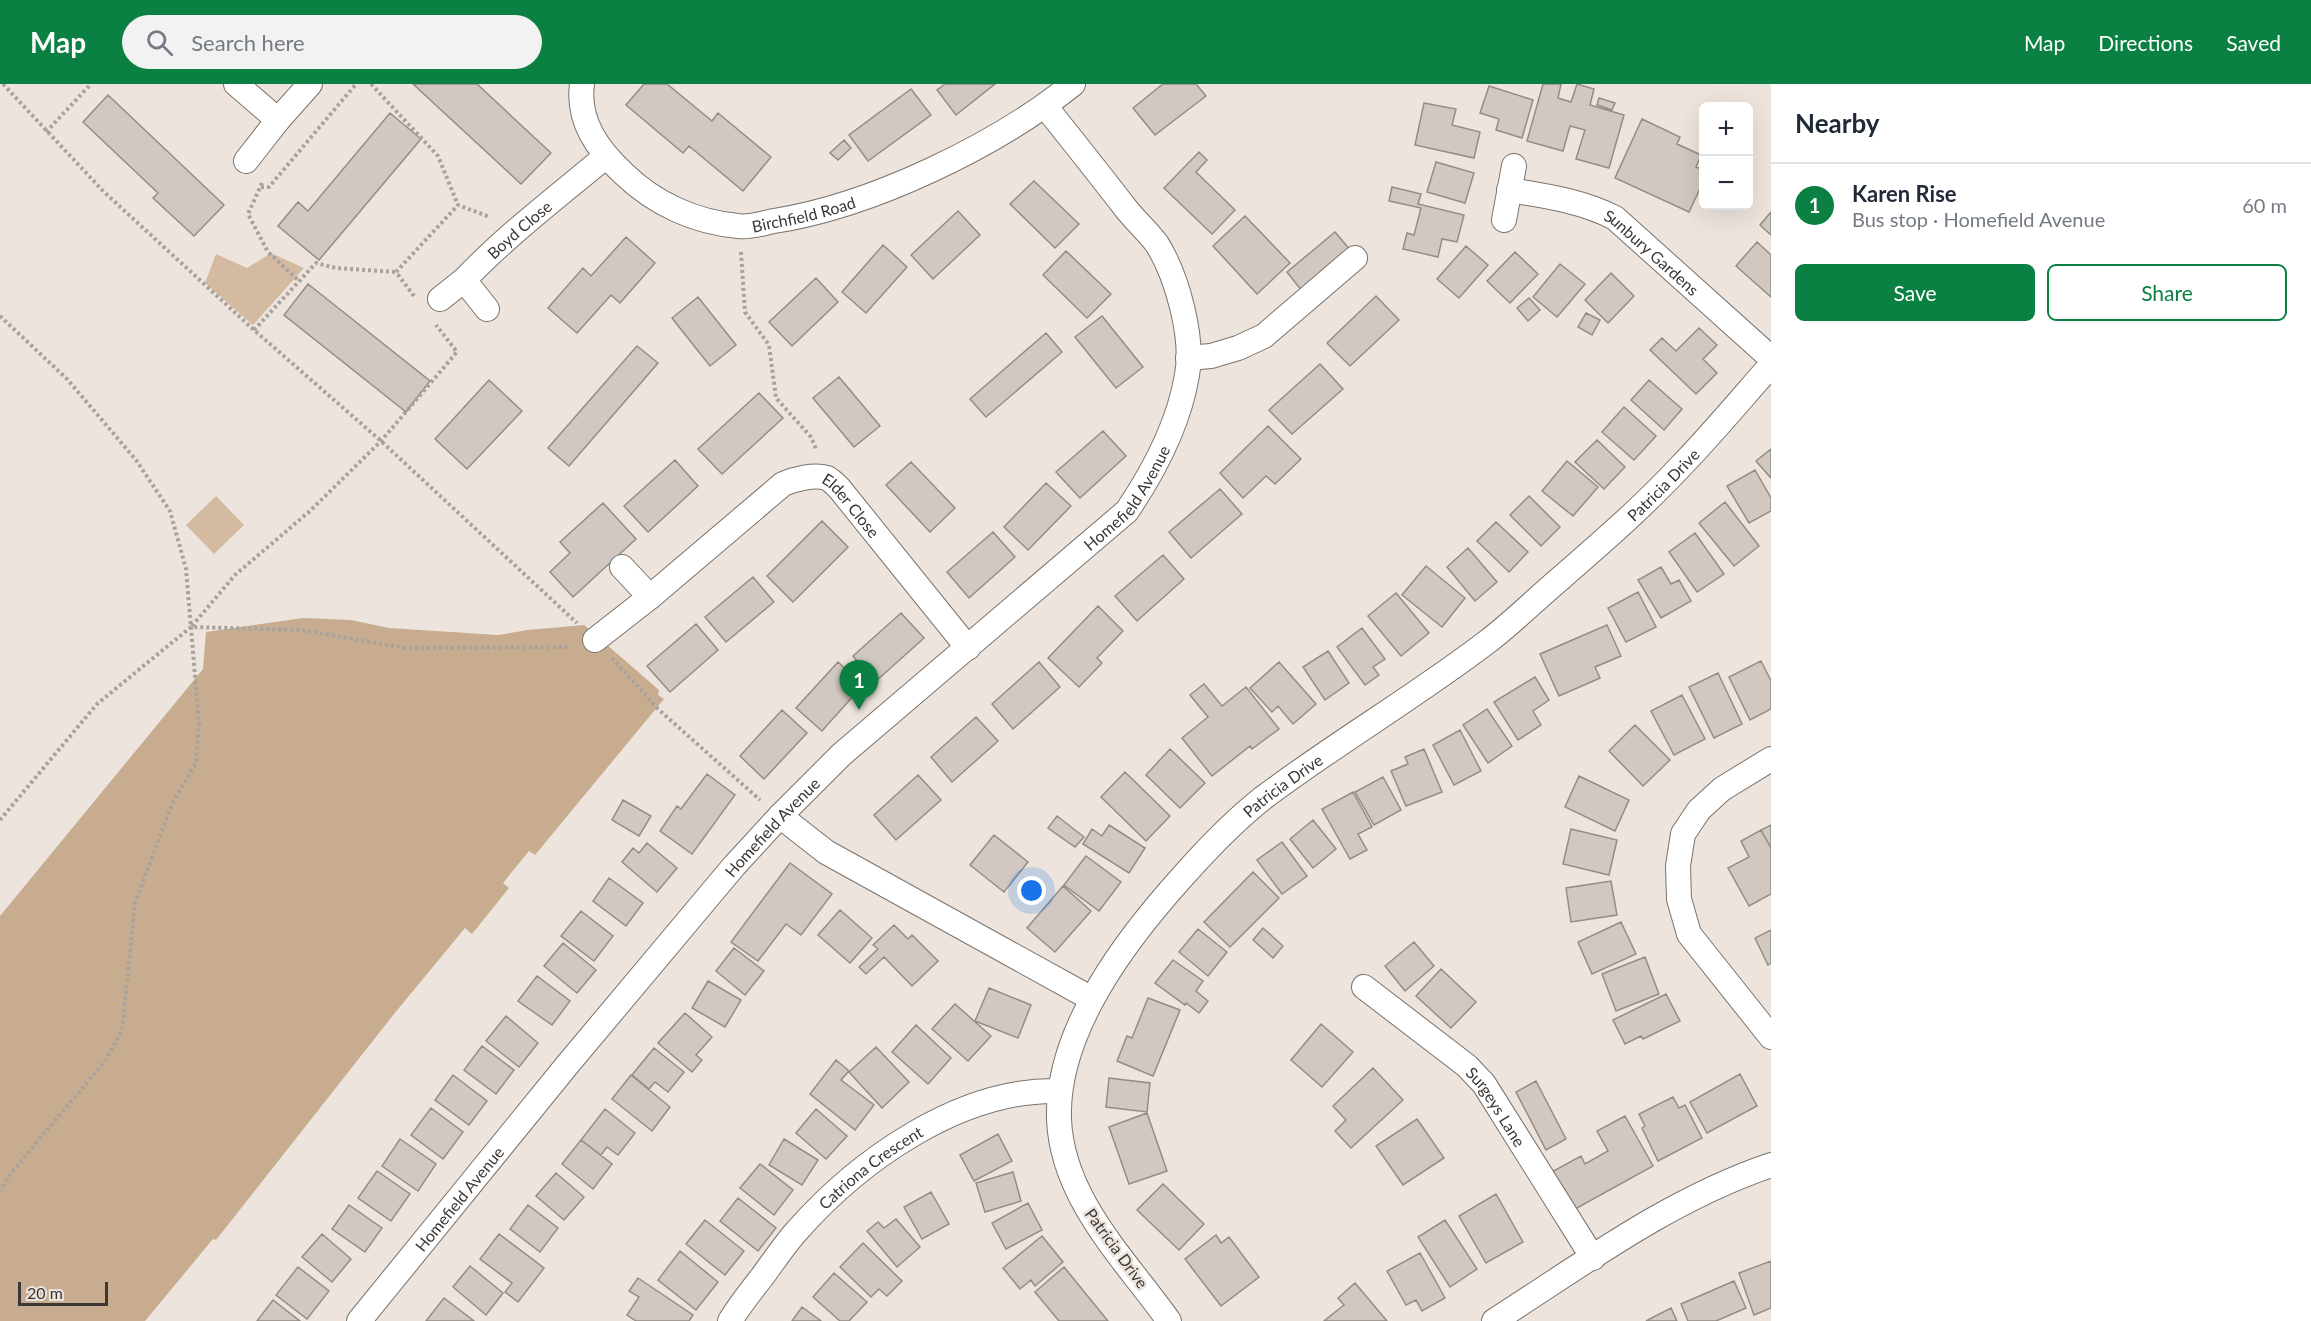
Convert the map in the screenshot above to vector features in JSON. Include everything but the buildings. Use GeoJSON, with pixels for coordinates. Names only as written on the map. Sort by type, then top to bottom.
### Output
{"type":"FeatureCollection","features":[{"type":"Feature","properties":{"kind":"street"},"geometry":{"type":"LineString","coordinates":[[237,84],[278,120]]}},
{"type":"Feature","properties":{"kind":"street"},"geometry":{"type":"LineString","coordinates":[[250,156],[310,84]]}},
{"type":"Feature","properties":{"kind":"street","name":"Birchfield Road"},"geometry":{"type":"LineString","coordinates":[[582,84],[580,97],[585,123],[605,157],[629,179],[675,210],[740,227],[824,211],[934,168],[997,136],[1045,106],[1073,84]]}},
{"type":"Feature","properties":{"kind":"street","name":"Homefield Avenue"},"geometry":{"type":"LineString","coordinates":[[359,1321],[568,1064],[734,866],[780,816],[841,755],[1127,511],[1150,475],[1169,432],[1187,375],[1188,358],[1182,305],[1173,276],[1156,243],[1045,106]]}},
{"type":"Feature","properties":{"kind":"street","name":"Boyd Close"},"geometry":{"type":"LineString","coordinates":[[440,299],[464,280],[518,228],[605,157]]}},
{"type":"Feature","properties":{"kind":"street"},"geometry":{"type":"LineString","coordinates":[[1504,219],[1514,166]]}},
{"type":"Feature","properties":{"kind":"street","name":"Sunbury Gardens"},"geometry":{"type":"LineString","coordinates":[[1509,190],[1574,202],[1596,208],[1615,218],[1771,358]]}},
{"type":"Feature","properties":{"kind":"street"},"geometry":{"type":"LineString","coordinates":[[1188,358],[1211,356],[1238,348],[1264,336],[1355,258]]}},
{"type":"Feature","properties":{"kind":"street"},"geometry":{"type":"LineString","coordinates":[[464,280],[488,309]]}},
{"type":"Feature","properties":{"kind":"street","name":"Patricia Drive"},"geometry":{"type":"LineString","coordinates":[[1169,1321],[1090,1215],[1072,1180],[1059,1123],[1060,1091],[1068,1058],[1092,999],[1122,951],[1151,912],[1208,848],[1261,800],[1488,641],[1581,560],[1679,468],[1771,365]]}},
{"type":"Feature","properties":{"kind":"street","name":"Elder Close"},"geometry":{"type":"LineString","coordinates":[[595,640],[650,597],[783,484],[808,478],[828,478],[839,488],[968,648]]}},
{"type":"Feature","properties":{"kind":"street"},"geometry":{"type":"LineString","coordinates":[[622,567],[650,597]]}},
{"type":"Feature","properties":{"kind":"street"},"geometry":{"type":"LineString","coordinates":[[1768,1026],[1689,934],[1679,899],[1678,866],[1683,834],[1699,810],[1722,789],[1771,759]]}},
{"type":"Feature","properties":{"kind":"street"},"geometry":{"type":"LineString","coordinates":[[780,816],[826,852],[1092,999]]}},
{"type":"Feature","properties":{"kind":"street","name":"Surgeys Lane"},"geometry":{"type":"LineString","coordinates":[[1364,987],[1459,1059],[1484,1084],[1593,1258]]}},
{"type":"Feature","properties":{"kind":"street","name":"Catriona Crescent"},"geometry":{"type":"LineString","coordinates":[[730,1321],[795,1233],[857,1174],[910,1134],[989,1101],[1041,1090],[1060,1091]]}},
{"type":"Feature","properties":{"kind":"street"},"geometry":{"type":"LineString","coordinates":[[1494,1321],[1636,1228],[1736,1177],[1771,1165]]}},
{"type":"Feature","properties":{"kind":"path"},"geometry":{"type":"LineString","coordinates":[[3,84],[103,191],[254,330],[381,441],[595,640],[657,708],[780,816]]}},
{"type":"Feature","properties":{"kind":"path"},"geometry":{"type":"LineString","coordinates":[[46,132],[91,84]]}},
{"type":"Feature","properties":{"kind":"path"},"geometry":{"type":"LineString","coordinates":[[261,187],[269,187],[356,84]]}},
{"type":"Feature","properties":{"kind":"path"},"geometry":{"type":"LineString","coordinates":[[371,84],[438,156],[458,205]]}},
{"type":"Feature","properties":{"kind":"path"},"geometry":{"type":"LineString","coordinates":[[250,156],[264,179],[248,214],[268,252],[298,281]]}},
{"type":"Feature","properties":{"kind":"path"},"geometry":{"type":"LineString","coordinates":[[740,227],[745,312],[769,345],[776,398],[811,437],[828,478]]}},
{"type":"Feature","properties":{"kind":"path"},"geometry":{"type":"LineString","coordinates":[[254,330],[316,263],[336,268],[396,272]]}},
{"type":"Feature","properties":{"kind":"path"},"geometry":{"type":"LineString","coordinates":[[0,316],[67,379],[136,460],[170,511],[186,569],[199,723],[196,763],[169,812],[135,903],[122,1030],[106,1060],[11,1173],[0,1190]]}},
{"type":"Feature","properties":{"kind":"path"},"geometry":{"type":"LineString","coordinates":[[0,820],[97,704],[191,627],[235,575],[310,511],[381,441]]}},
{"type":"Feature","properties":{"kind":"path"},"geometry":{"type":"LineString","coordinates":[[191,627],[301,630],[405,648],[560,649],[590,644],[595,640]]}},
{"type":"Feature","properties":{"kind":"shaded area"},"geometry":{"type":"Polygon","coordinates":[[[271,253],[304,268],[253,325],[205,283],[216,254],[247,268],[271,253]]]}},
{"type":"Feature","properties":{"kind":"shaded area"},"geometry":{"type":"Polygon","coordinates":[[[216,496],[244,525],[214,554],[186,525],[216,496]]]}},
{"type":"Feature","properties":{"kind":"shaded area"},"geometry":{"type":"Polygon","coordinates":[[[303,618],[351,620],[389,628],[498,635],[584,625],[659,690],[658,695],[664,699],[535,855],[529,851],[503,883],[509,888],[472,934],[465,928],[394,1014],[216,1240],[213,1239],[145,1321],[0,1321],[0,916],[203,669],[206,632],[303,618]]]}},
{"type":"Feature","properties":{"kind":"place","name":"Karen Rise"},"geometry":{"type":"Point","coordinates":[859,710]}}]}
